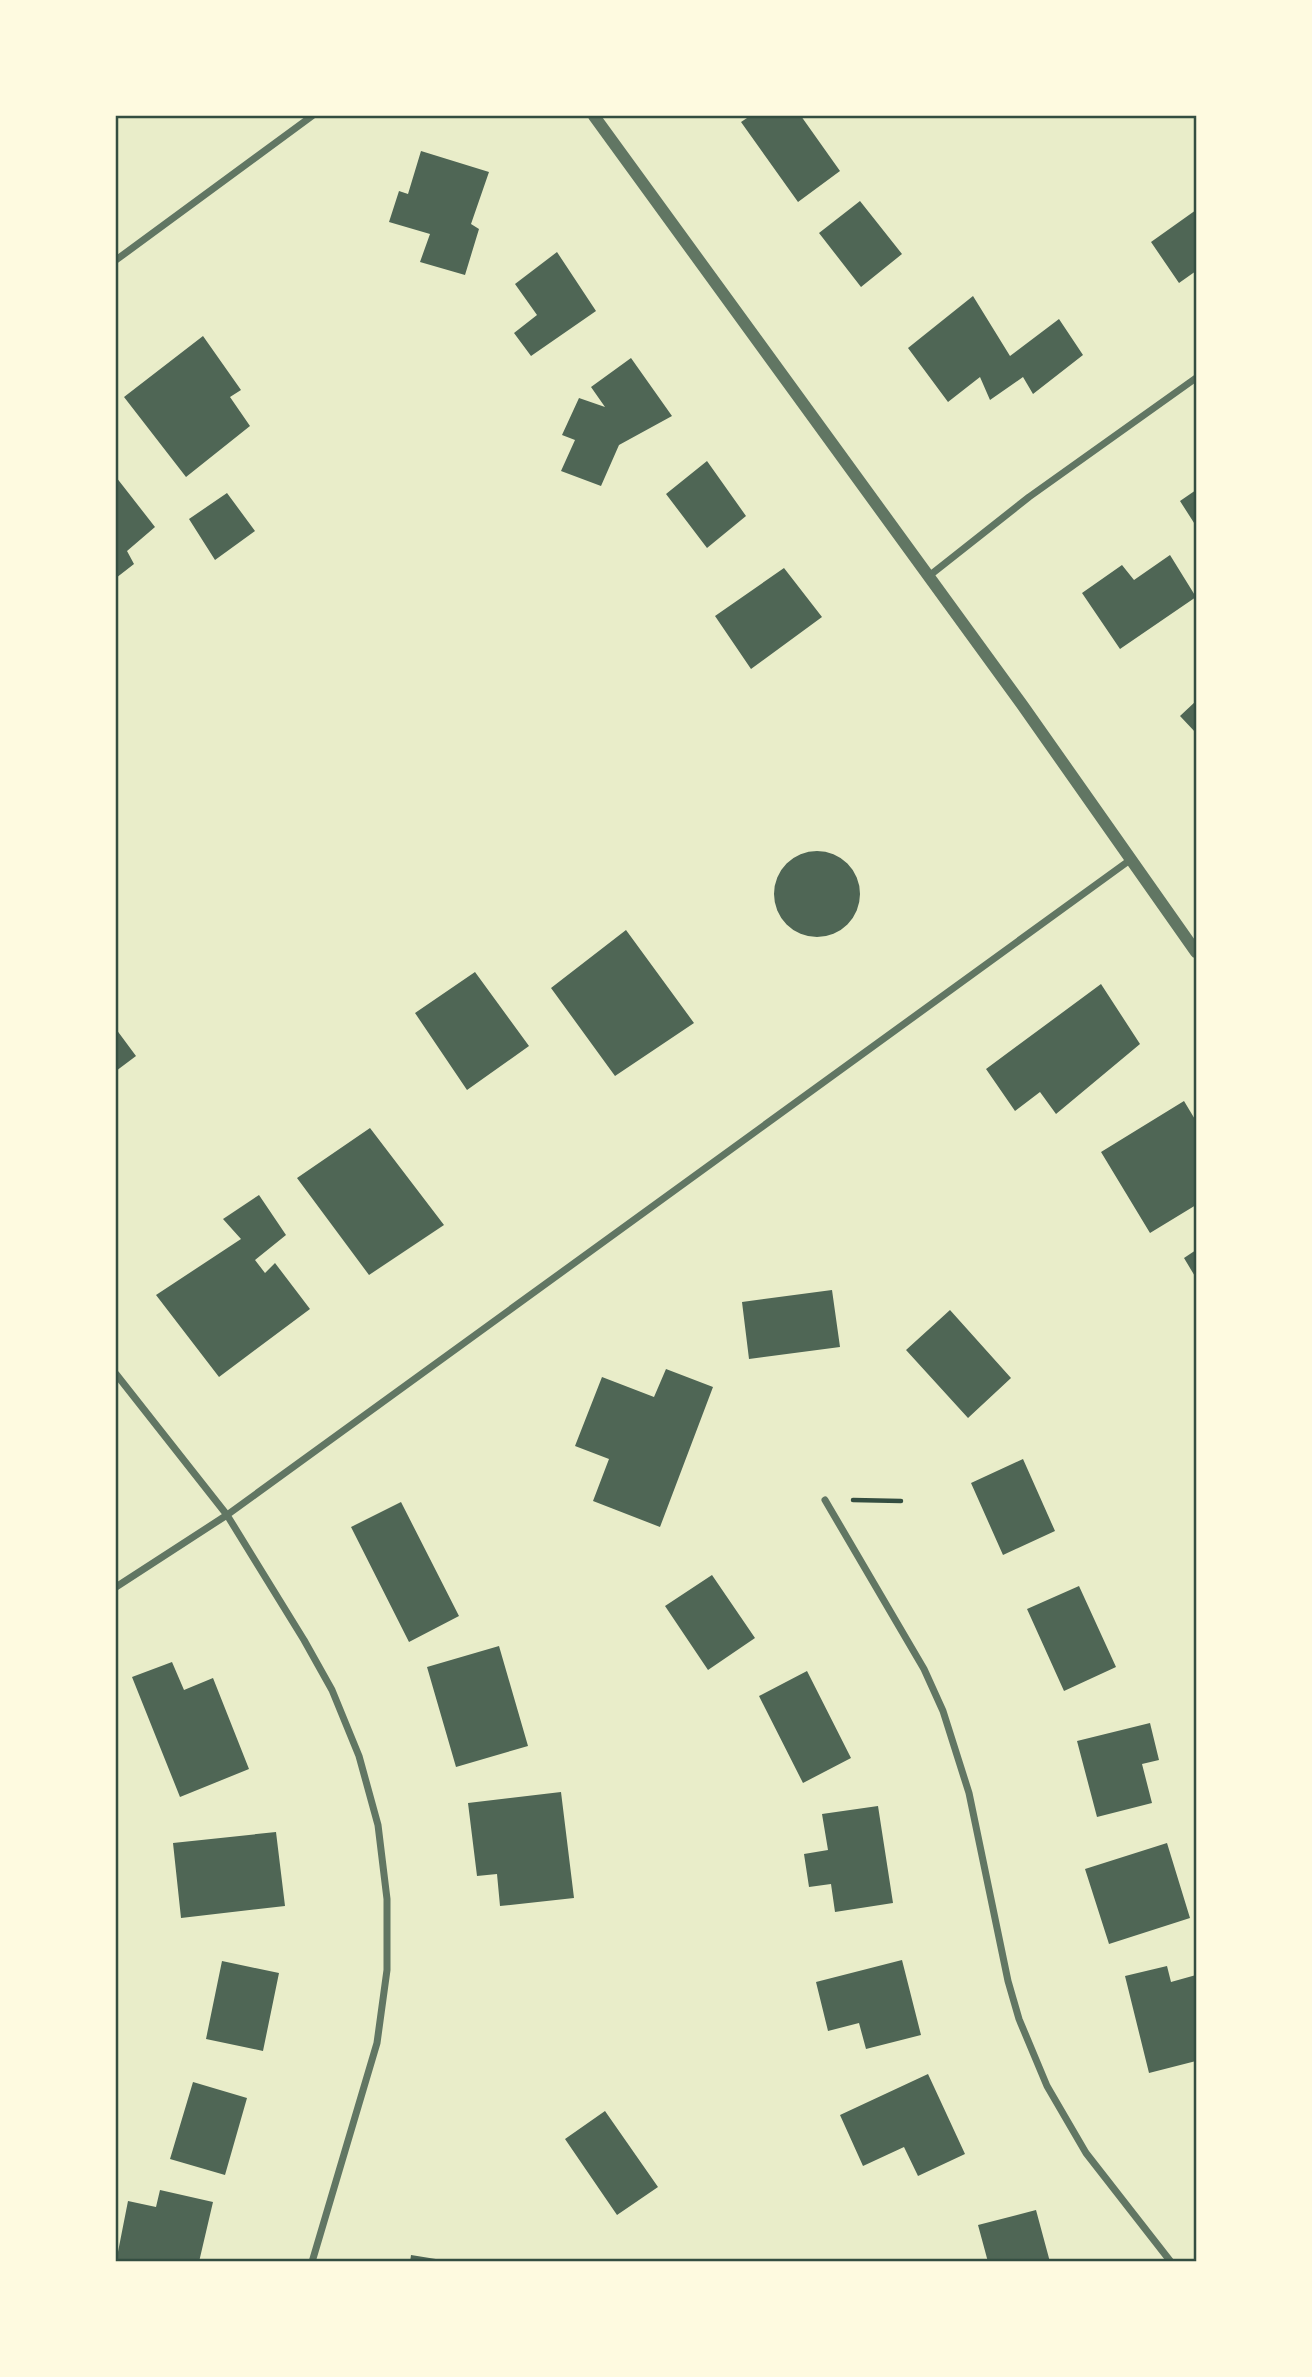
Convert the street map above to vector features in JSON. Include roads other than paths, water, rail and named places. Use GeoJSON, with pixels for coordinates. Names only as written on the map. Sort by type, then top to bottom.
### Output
{"type":"FeatureCollection","features":[{"type":"Feature","properties":{"kind":"street"},"geometry":{"type":"LineString","coordinates":[[116,260],[312,116]]}},
{"type":"Feature","properties":{"kind":"street"},"geometry":{"type":"LineString","coordinates":[[594,116],[929,576],[1196,952]]}},
{"type":"Feature","properties":{"kind":"street"},"geometry":{"type":"LineString","coordinates":[[929,576],[1029,497],[1196,378]]}},
{"type":"Feature","properties":{"kind":"street"},"geometry":{"type":"LineString","coordinates":[[116,1587],[227,1515],[1130,860]]}},
{"type":"Feature","properties":{"kind":"street"},"geometry":{"type":"LineString","coordinates":[[116,1374],[227,1515],[332,1689],[359,1756],[374,1813],[387,1899],[387,1970],[377,2043],[312,2262]]}},
{"type":"Feature","properties":{"kind":"street"},"geometry":{"type":"LineString","coordinates":[[825,1500],[924,1670],[943,1711],[970,1793],[1008,1981],[1019,2019],[1047,2086],[1086,2153],[1171,2262]]}}]}
